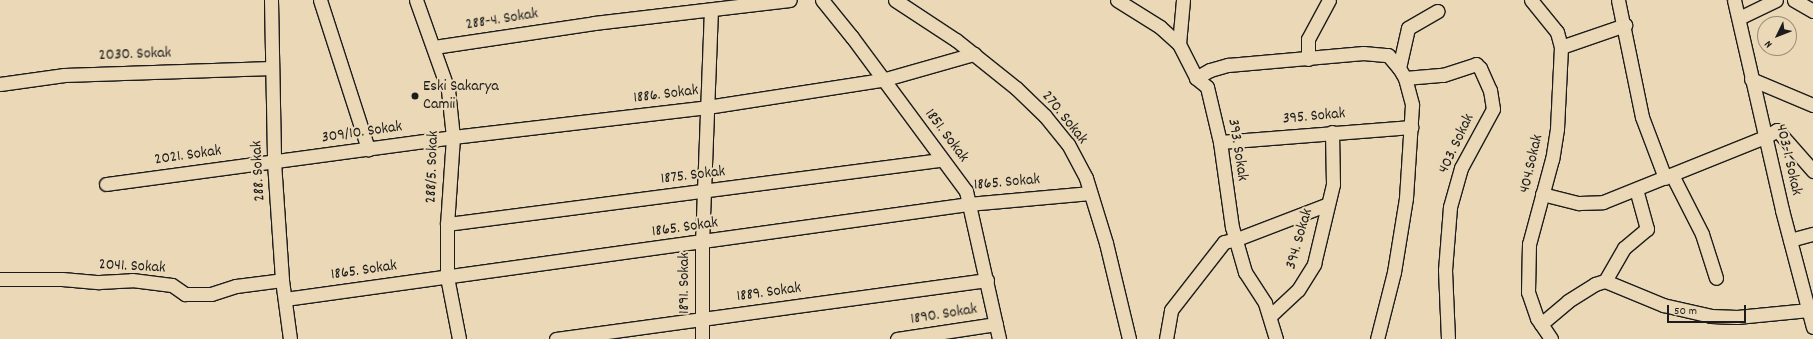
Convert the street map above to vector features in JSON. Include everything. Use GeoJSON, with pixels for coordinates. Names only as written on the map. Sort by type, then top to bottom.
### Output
{"type":"FeatureCollection","features":[{"type":"Feature","properties":{"kind":"street","name":"288. Sokak"},"geometry":{"type":"LineString","coordinates":[[271,0],[274,162],[282,280],[290,339]]}},
{"type":"Feature","properties":{"kind":"street"},"geometry":{"type":"LineString","coordinates":[[320,0],[368,149]]}},
{"type":"Feature","properties":{"kind":"street","name":"288/5. Sokak"},"geometry":{"type":"LineString","coordinates":[[416,0],[434,47],[448,90],[453,137],[447,224],[447,277],[459,339]]}},
{"type":"Feature","properties":{"kind":"street","name":"288-4. Sokak"},"geometry":{"type":"LineString","coordinates":[[434,47],[594,23],[790,0]]}},
{"type":"Feature","properties":{"kind":"street","name":"1851. Sokak"},"geometry":{"type":"LineString","coordinates":[[822,0],[852,36],[882,80],[966,191],[999,339]]}},
{"type":"Feature","properties":{"kind":"street","name":"270. Sokak"},"geometry":{"type":"LineString","coordinates":[[896,0],[974,54],[1045,116],[1068,144],[1086,178],[1106,243],[1129,339]]}},
{"type":"Feature","properties":{"kind":"street","name":"393. Sokak"},"geometry":{"type":"LineString","coordinates":[[1117,0],[1160,27],[1179,44],[1196,78],[1207,87],[1220,142],[1232,227],[1237,239],[1245,272],[1265,303],[1276,339]]}},
{"type":"Feature","properties":{"kind":"street"},"geometry":{"type":"LineString","coordinates":[[1179,44],[1183,0]]}},
{"type":"Feature","properties":{"kind":"street"},"geometry":{"type":"LineString","coordinates":[[1308,59],[1308,39],[1329,0]]}},
{"type":"Feature","properties":{"kind":"street","name":"404.Sokak"},"geometry":{"type":"LineString","coordinates":[[1531,0],[1557,32],[1561,47],[1557,128],[1529,244],[1528,292],[1541,324],[1551,339]]}},
{"type":"Feature","properties":{"kind":"street"},"geometry":{"type":"LineString","coordinates":[[1618,0],[1625,25],[1642,117],[1668,176],[1702,234],[1716,278]]}},
{"type":"Feature","properties":{"kind":"street","name":"403-1. Sokak"},"geometry":{"type":"LineString","coordinates":[[1734,0],[1765,137],[1813,327]]}},
{"type":"Feature","properties":{"kind":"street"},"geometry":{"type":"LineString","coordinates":[[1739,18],[1776,0]]}},
{"type":"Feature","properties":{"kind":"street"},"geometry":{"type":"LineString","coordinates":[[1794,0],[1812,9]]}},
{"type":"Feature","properties":{"kind":"street","name":"1891. Sokak"},"geometry":{"type":"LineString","coordinates":[[702,339],[703,191],[711,10]]}},
{"type":"Feature","properties":{"kind":"street"},"geometry":{"type":"LineString","coordinates":[[1402,73],[1408,28],[1437,11]]}},
{"type":"Feature","properties":{"kind":"street"},"geometry":{"type":"LineString","coordinates":[[1561,47],[1625,25]]}},
{"type":"Feature","properties":{"kind":"street"},"geometry":{"type":"LineString","coordinates":[[1196,78],[1210,70],[1228,64],[1308,59],[1363,53],[1388,55],[1402,73],[1412,106],[1406,198],[1394,272],[1377,339]]}},
{"type":"Feature","properties":{"kind":"street","name":"1886. Sokak"},"geometry":{"type":"LineString","coordinates":[[453,137],[707,107],[882,80],[974,54]]}},
{"type":"Feature","properties":{"kind":"street","name":"403. Sokak"},"geometry":{"type":"LineString","coordinates":[[1402,73],[1443,75],[1476,64],[1490,90],[1492,109],[1461,168],[1450,207],[1445,270],[1448,339]]}},
{"type":"Feature","properties":{"kind":"street","name":"2030. Sokak"},"geometry":{"type":"LineString","coordinates":[[0,84],[64,75],[272,68]]}},
{"type":"Feature","properties":{"kind":"street"},"geometry":{"type":"LineString","coordinates":[[1751,78],[1813,105]]}},
{"type":"Feature","properties":{"kind":"street","name":"395. Sokak"},"geometry":{"type":"LineString","coordinates":[[1220,142],[1332,132],[1411,127]]}},
{"type":"Feature","properties":{"kind":"street"},"geometry":{"type":"LineString","coordinates":[[1542,194],[1590,204],[1603,202],[1765,137],[1777,130],[1813,171]]}},
{"type":"Feature","properties":{"kind":"street","name":"394. Sokak"},"geometry":{"type":"LineString","coordinates":[[1270,316],[1307,279],[1318,252],[1333,184],[1332,132]]}},
{"type":"Feature","properties":{"kind":"street","name":"309/10. Sokak"},"geometry":{"type":"LineString","coordinates":[[274,162],[453,137]]}},
{"type":"Feature","properties":{"kind":"street","name":"1875. Sokak"},"geometry":{"type":"LineString","coordinates":[[447,224],[942,160]]}},
{"type":"Feature","properties":{"kind":"street","name":"2021. Sokak"},"geometry":{"type":"LineString","coordinates":[[106,184],[274,162]]}},
{"type":"Feature","properties":{"kind":"street"},"geometry":{"type":"LineString","coordinates":[[1605,281],[1624,248],[1647,229],[1636,189]]}},
{"type":"Feature","properties":{"kind":"street","name":"1865. Sokak"},"geometry":{"type":"LineString","coordinates":[[285,300],[702,243],[969,204],[1090,193]]}},
{"type":"Feature","properties":{"kind":"street","name":"394. Sokak"},"geometry":{"type":"LineString","coordinates":[[1166,339],[1171,310],[1224,242],[1237,239],[1328,204]]}},
{"type":"Feature","properties":{"kind":"street"},"geometry":{"type":"LineString","coordinates":[[1790,240],[1813,234]]}},
{"type":"Feature","properties":{"kind":"street","name":"2041. Sokak"},"geometry":{"type":"LineString","coordinates":[[0,279],[62,279],[99,282],[132,280],[172,285],[185,294],[211,294],[236,286],[282,280]]}},
{"type":"Feature","properties":{"kind":"street","name":"1889. Sokak"},"geometry":{"type":"LineString","coordinates":[[556,339],[987,280]]}},
{"type":"Feature","properties":{"kind":"street"},"geometry":{"type":"LineString","coordinates":[[1541,324],[1568,301],[1595,284],[1605,281],[1663,305],[1711,316],[1737,317],[1809,310]]}},
{"type":"Feature","properties":{"kind":"street","name":"1890. Sokak"},"geometry":{"type":"LineString","coordinates":[[897,339],[996,324]]}},
{"type":"Feature","properties":{"kind":"place","name":"Eski Sakarya Camii"},"geometry":{"type":"Point","coordinates":[415,96]}}]}
